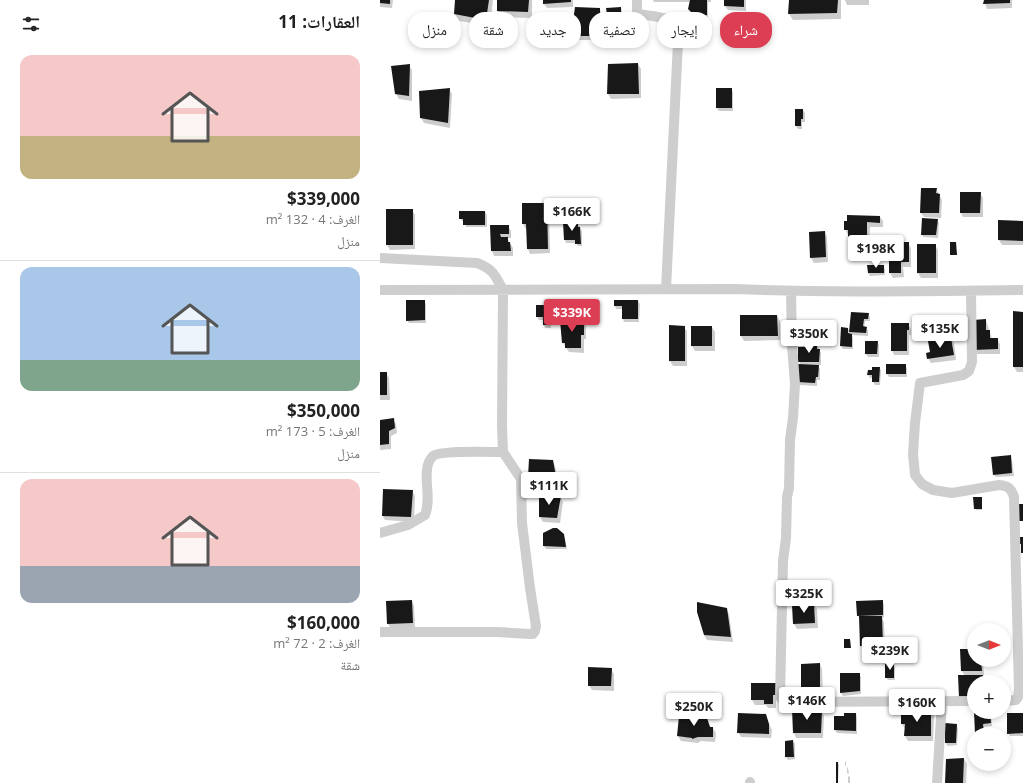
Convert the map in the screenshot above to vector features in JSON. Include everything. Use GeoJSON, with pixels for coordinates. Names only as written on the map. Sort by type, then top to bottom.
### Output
{"type":"FeatureCollection","features":[{"type":"Feature","properties":{"kind":"street"},"geometry":{"type":"LineString","coordinates":[[637,0],[638,13],[665,18],[673,22],[676,28],[678,42],[666,289]]}},
{"type":"Feature","properties":{"kind":"street"},"geometry":{"type":"LineString","coordinates":[[380,258],[477,263],[487,267],[503,290],[503,452],[521,479],[522,523],[536,626],[536,631],[533,634],[497,632],[380,632]]}},
{"type":"Feature","properties":{"kind":"street"},"geometry":{"type":"LineString","coordinates":[[380,290],[1023,290]]}},
{"type":"Feature","properties":{"kind":"street"},"geometry":{"type":"LineString","coordinates":[[791,291],[792,345],[795,384],[790,440],[790,488],[787,497],[780,697],[785,702],[967,701]]}},
{"type":"Feature","properties":{"kind":"street"},"geometry":{"type":"LineString","coordinates":[[971,291],[972,362],[969,371],[963,375],[920,383],[912,454],[915,475],[922,484],[934,490],[952,493],[999,485],[1007,486],[1018,496],[1019,690],[1016,700],[1011,700]]}},
{"type":"Feature","properties":{"kind":"street"},"geometry":{"type":"LineString","coordinates":[[380,533],[408,525],[425,515],[429,502],[426,469],[433,456],[444,453],[503,452]]}},
{"type":"Feature","properties":{"kind":"street"},"geometry":{"type":"LineString","coordinates":[[936,783],[942,701]]}},
{"type":"Feature","properties":{"kind":"building"},"geometry":{"type":"Polygon","coordinates":[[[380,0],[390,0],[390,4],[380,3],[380,0]]]}},
{"type":"Feature","properties":{"kind":"building"},"geometry":{"type":"Polygon","coordinates":[[[455,0],[489,0],[487,12],[469,12],[469,17],[461,15],[461,12],[454,12],[455,0]]]}},
{"type":"Feature","properties":{"kind":"building"},"geometry":{"type":"Polygon","coordinates":[[[497,0],[529,0],[528,12],[497,11],[497,0]]]}},
{"type":"Feature","properties":{"kind":"building"},"geometry":{"type":"Polygon","coordinates":[[[543,0],[571,0],[571,2],[543,4],[543,0]]]}},
{"type":"Feature","properties":{"kind":"building"},"geometry":{"type":"Polygon","coordinates":[[[690,0],[707,0],[707,12],[691,12],[688,9],[690,0]]]}},
{"type":"Feature","properties":{"kind":"building"},"geometry":{"type":"Polygon","coordinates":[[[724,0],[744,0],[744,7],[724,6],[724,0]]]}},
{"type":"Feature","properties":{"kind":"building"},"geometry":{"type":"Polygon","coordinates":[[[789,0],[838,0],[837,13],[788,14],[789,0]]]}},
{"type":"Feature","properties":{"kind":"building"},"geometry":{"type":"Polygon","coordinates":[[[984,0],[1010,0],[1010,3],[983,4],[984,0]]]}},
{"type":"Feature","properties":{"kind":"building"},"geometry":{"type":"Polygon","coordinates":[[[575,7],[600,8],[600,12],[589,12],[589,36],[581,36],[581,12],[574,12],[575,7]]]}},
{"type":"Feature","properties":{"kind":"building"},"geometry":{"type":"Polygon","coordinates":[[[621,7],[621,12],[607,12],[606,8],[621,7]]]}},
{"type":"Feature","properties":{"kind":"building"},"geometry":{"type":"Polygon","coordinates":[[[638,63],[639,94],[607,94],[608,64],[638,63]]]}},
{"type":"Feature","properties":{"kind":"building"},"geometry":{"type":"Polygon","coordinates":[[[410,64],[409,96],[395,94],[391,66],[410,64]]]}},
{"type":"Feature","properties":{"kind":"building"},"geometry":{"type":"Polygon","coordinates":[[[450,88],[448,123],[420,118],[419,91],[450,88]]]}},
{"type":"Feature","properties":{"kind":"building"},"geometry":{"type":"Polygon","coordinates":[[[716,88],[732,88],[732,108],[716,108],[716,88]]]}},
{"type":"Feature","properties":{"kind":"building"},"geometry":{"type":"Polygon","coordinates":[[[795,109],[803,109],[801,126],[795,126],[795,109]]]}},
{"type":"Feature","properties":{"kind":"building"},"geometry":{"type":"Polygon","coordinates":[[[921,188],[937,188],[936,193],[940,194],[939,213],[920,213],[921,188]]]}},
{"type":"Feature","properties":{"kind":"building"},"geometry":{"type":"Polygon","coordinates":[[[960,192],[981,192],[980,213],[960,213],[960,192]]]}},
{"type":"Feature","properties":{"kind":"building"},"geometry":{"type":"Polygon","coordinates":[[[522,203],[547,203],[548,249],[527,249],[526,224],[522,224],[522,203]]]}},
{"type":"Feature","properties":{"kind":"building"},"geometry":{"type":"Polygon","coordinates":[[[386,209],[413,209],[413,245],[386,245],[386,209]]]}},
{"type":"Feature","properties":{"kind":"building"},"geometry":{"type":"Polygon","coordinates":[[[459,211],[485,211],[485,225],[463,225],[463,219],[459,219],[459,211]]]}},
{"type":"Feature","properties":{"kind":"building"},"geometry":{"type":"Polygon","coordinates":[[[847,215],[880,216],[880,223],[867,222],[867,238],[848,238],[848,230],[844,230],[844,221],[847,221],[847,215]]]}},
{"type":"Feature","properties":{"kind":"building"},"geometry":{"type":"Polygon","coordinates":[[[922,218],[938,219],[936,235],[921,235],[922,218]]]}},
{"type":"Feature","properties":{"kind":"building"},"geometry":{"type":"Polygon","coordinates":[[[998,220],[1023,221],[1023,241],[998,240],[998,220]]]}},
{"type":"Feature","properties":{"kind":"building"},"geometry":{"type":"Polygon","coordinates":[[[563,222],[578,222],[578,227],[580,227],[581,244],[575,244],[575,240],[564,240],[563,222]]]}},
{"type":"Feature","properties":{"kind":"building"},"geometry":{"type":"Polygon","coordinates":[[[490,225],[509,225],[509,234],[500,234],[501,237],[508,237],[511,251],[491,251],[490,225]]]}},
{"type":"Feature","properties":{"kind":"building"},"geometry":{"type":"Polygon","coordinates":[[[825,231],[826,257],[810,258],[809,232],[825,231]]]}},
{"type":"Feature","properties":{"kind":"building"},"geometry":{"type":"Polygon","coordinates":[[[889,242],[909,242],[909,262],[901,262],[901,273],[889,273],[889,242]]]}},
{"type":"Feature","properties":{"kind":"building"},"geometry":{"type":"Polygon","coordinates":[[[950,242],[956,242],[957,255],[950,255],[950,242]]]}},
{"type":"Feature","properties":{"kind":"building"},"geometry":{"type":"Polygon","coordinates":[[[917,244],[936,244],[936,273],[917,273],[917,244]]]}},
{"type":"Feature","properties":{"kind":"building"},"geometry":{"type":"Polygon","coordinates":[[[867,265],[884,265],[884,273],[868,273],[867,265]]]}},
{"type":"Feature","properties":{"kind":"building"},"geometry":{"type":"Polygon","coordinates":[[[406,300],[425,300],[425,320],[406,321],[406,300]]]}},
{"type":"Feature","properties":{"kind":"building"},"geometry":{"type":"Polygon","coordinates":[[[614,300],[638,300],[638,319],[622,319],[622,306],[614,306],[614,300]]]}},
{"type":"Feature","properties":{"kind":"building"},"geometry":{"type":"Polygon","coordinates":[[[536,305],[550,305],[550,325],[543,325],[543,317],[536,317],[536,305]]]}},
{"type":"Feature","properties":{"kind":"building"},"geometry":{"type":"Polygon","coordinates":[[[1013,311],[1023,312],[1023,367],[1013,367],[1013,311]]]}},
{"type":"Feature","properties":{"kind":"building"},"geometry":{"type":"Polygon","coordinates":[[[851,312],[869,313],[868,319],[864,319],[863,326],[867,327],[866,333],[849,332],[851,312]]]}},
{"type":"Feature","properties":{"kind":"building"},"geometry":{"type":"Polygon","coordinates":[[[740,315],[777,315],[778,336],[740,336],[740,315]]]}},
{"type":"Feature","properties":{"kind":"building"},"geometry":{"type":"Polygon","coordinates":[[[986,319],[986,330],[990,330],[990,338],[998,338],[998,349],[973,350],[973,320],[986,319]]]}},
{"type":"Feature","properties":{"kind":"building"},"geometry":{"type":"Polygon","coordinates":[[[560,320],[584,320],[584,335],[581,335],[581,348],[565,348],[565,343],[562,343],[560,320]]]}},
{"type":"Feature","properties":{"kind":"building"},"geometry":{"type":"Polygon","coordinates":[[[811,323],[817,323],[817,328],[820,328],[819,342],[800,342],[800,326],[811,326],[811,323]]]}},
{"type":"Feature","properties":{"kind":"building"},"geometry":{"type":"Polygon","coordinates":[[[891,323],[909,323],[909,330],[907,330],[907,351],[891,351],[891,323]]]}},
{"type":"Feature","properties":{"kind":"building"},"geometry":{"type":"Polygon","coordinates":[[[669,325],[685,326],[685,361],[669,361],[669,325]]]}},
{"type":"Feature","properties":{"kind":"building"},"geometry":{"type":"Polygon","coordinates":[[[691,326],[712,326],[712,346],[691,346],[691,326]]]}},
{"type":"Feature","properties":{"kind":"building"},"geometry":{"type":"Polygon","coordinates":[[[841,327],[848,328],[848,333],[852,334],[852,347],[840,346],[841,327]]]}},
{"type":"Feature","properties":{"kind":"building"},"geometry":{"type":"Polygon","coordinates":[[[951,338],[954,355],[927,359],[926,353],[930,352],[928,341],[951,338]]]}},
{"type":"Feature","properties":{"kind":"building"},"geometry":{"type":"Polygon","coordinates":[[[865,341],[878,341],[877,354],[865,354],[865,341]]]}},
{"type":"Feature","properties":{"kind":"building"},"geometry":{"type":"Polygon","coordinates":[[[813,344],[817,344],[817,349],[820,349],[819,362],[798,362],[798,347],[813,347],[813,344]]]}},
{"type":"Feature","properties":{"kind":"building"},"geometry":{"type":"Polygon","coordinates":[[[798,364],[819,365],[818,377],[816,377],[815,383],[797,382],[798,364]]]}},
{"type":"Feature","properties":{"kind":"building"},"geometry":{"type":"Polygon","coordinates":[[[886,364],[906,364],[906,374],[886,374],[886,364]]]}},
{"type":"Feature","properties":{"kind":"building"},"geometry":{"type":"Polygon","coordinates":[[[872,367],[880,367],[879,382],[872,382],[872,375],[867,375],[868,370],[872,370],[872,367]]]}},
{"type":"Feature","properties":{"kind":"building"},"geometry":{"type":"Polygon","coordinates":[[[380,372],[387,372],[387,395],[380,395],[380,372]]]}},
{"type":"Feature","properties":{"kind":"building"},"geometry":{"type":"Polygon","coordinates":[[[394,418],[395,428],[389,431],[389,444],[380,445],[380,420],[394,418]]]}},
{"type":"Feature","properties":{"kind":"building"},"geometry":{"type":"Polygon","coordinates":[[[1011,455],[1012,473],[993,475],[991,457],[1011,455]]]}},
{"type":"Feature","properties":{"kind":"building"},"geometry":{"type":"Polygon","coordinates":[[[529,459],[553,460],[556,477],[528,477],[529,459]]]}},
{"type":"Feature","properties":{"kind":"building"},"geometry":{"type":"Polygon","coordinates":[[[383,489],[413,490],[411,517],[382,516],[383,489]]]}},
{"type":"Feature","properties":{"kind":"building"},"geometry":{"type":"Polygon","coordinates":[[[539,493],[561,496],[557,518],[539,517],[539,493]]]}},
{"type":"Feature","properties":{"kind":"building"},"geometry":{"type":"Polygon","coordinates":[[[973,497],[982,497],[982,509],[974,509],[973,497]]]}},
{"type":"Feature","properties":{"kind":"building"},"geometry":{"type":"Polygon","coordinates":[[[1019,504],[1023,504],[1023,521],[1019,521],[1019,504]]]}},
{"type":"Feature","properties":{"kind":"building"},"geometry":{"type":"Polygon","coordinates":[[[553,528],[557,528],[564,534],[566,547],[543,546],[543,533],[553,528]]]}},
{"type":"Feature","properties":{"kind":"building"},"geometry":{"type":"Polygon","coordinates":[[[1018,537],[1023,537],[1023,553],[1021,553],[1021,544],[1018,544],[1018,537]]]}},
{"type":"Feature","properties":{"kind":"building"},"geometry":{"type":"Polygon","coordinates":[[[412,600],[413,623],[387,624],[386,601],[412,600]]]}},
{"type":"Feature","properties":{"kind":"building"},"geometry":{"type":"Polygon","coordinates":[[[883,600],[883,615],[857,616],[856,601],[883,600]]]}},
{"type":"Feature","properties":{"kind":"building"},"geometry":{"type":"Polygon","coordinates":[[[697,602],[727,608],[731,637],[704,635],[697,612],[697,602]]]}},
{"type":"Feature","properties":{"kind":"building"},"geometry":{"type":"Polygon","coordinates":[[[814,604],[815,623],[793,624],[792,605],[814,604]]]}},
{"type":"Feature","properties":{"kind":"building"},"geometry":{"type":"Polygon","coordinates":[[[859,616],[882,616],[883,645],[860,646],[859,616]]]}},
{"type":"Feature","properties":{"kind":"building"},"geometry":{"type":"Polygon","coordinates":[[[844,639],[850,639],[851,648],[844,648],[844,639]]]}},
{"type":"Feature","properties":{"kind":"building"},"geometry":{"type":"Polygon","coordinates":[[[960,649],[967,649],[967,667],[982,667],[982,671],[961,671],[960,649]]]}},
{"type":"Feature","properties":{"kind":"building"},"geometry":{"type":"Polygon","coordinates":[[[820,663],[820,689],[801,689],[801,664],[820,663]]]}},
{"type":"Feature","properties":{"kind":"building"},"geometry":{"type":"Polygon","coordinates":[[[885,664],[894,664],[894,678],[885,678],[885,664]]]}},
{"type":"Feature","properties":{"kind":"building"},"geometry":{"type":"Polygon","coordinates":[[[588,667],[612,668],[611,686],[588,686],[588,667]]]}},
{"type":"Feature","properties":{"kind":"building"},"geometry":{"type":"Polygon","coordinates":[[[840,673],[860,673],[860,691],[840,693],[840,673]]]}},
{"type":"Feature","properties":{"kind":"building"},"geometry":{"type":"Polygon","coordinates":[[[958,675],[967,675],[967,698],[959,698],[958,675]]]}},
{"type":"Feature","properties":{"kind":"building"},"geometry":{"type":"Polygon","coordinates":[[[751,683],[778,683],[778,695],[773,695],[773,704],[764,704],[764,700],[751,700],[751,683]]]}},
{"type":"Feature","properties":{"kind":"building"},"geometry":{"type":"Polygon","coordinates":[[[792,709],[822,710],[821,733],[793,733],[792,709]]]}},
{"type":"Feature","properties":{"kind":"building"},"geometry":{"type":"Polygon","coordinates":[[[901,710],[931,710],[931,736],[904,736],[905,724],[901,724],[901,710]]]}},
{"type":"Feature","properties":{"kind":"building"},"geometry":{"type":"Polygon","coordinates":[[[738,713],[766,714],[769,724],[769,734],[737,733],[738,713]]]}},
{"type":"Feature","properties":{"kind":"building"},"geometry":{"type":"Polygon","coordinates":[[[844,713],[856,713],[856,731],[834,730],[834,716],[844,716],[844,713]]]}},
{"type":"Feature","properties":{"kind":"building"},"geometry":{"type":"Polygon","coordinates":[[[1011,713],[1023,713],[1023,733],[1011,734],[1011,727],[1007,727],[1007,719],[1011,719],[1011,713]]]}},
{"type":"Feature","properties":{"kind":"building"},"geometry":{"type":"Polygon","coordinates":[[[706,715],[710,727],[713,727],[713,737],[698,737],[692,739],[677,736],[679,716],[706,715]]]}},
{"type":"Feature","properties":{"kind":"building"},"geometry":{"type":"Polygon","coordinates":[[[974,719],[991,719],[991,723],[983,724],[983,727],[975,727],[974,719]]]}},
{"type":"Feature","properties":{"kind":"building"},"geometry":{"type":"Polygon","coordinates":[[[945,723],[957,724],[956,743],[945,743],[945,723]]]}},
{"type":"Feature","properties":{"kind":"building"},"geometry":{"type":"Polygon","coordinates":[[[793,740],[794,757],[785,757],[785,741],[793,740]]]}},
{"type":"Feature","properties":{"kind":"building"},"geometry":{"type":"Polygon","coordinates":[[[964,758],[963,783],[945,783],[946,759],[964,758]]]}},
{"type":"Feature","properties":{"kind":"building"},"geometry":{"type":"Polygon","coordinates":[[[836,762],[838,762],[838,783],[836,783],[836,762]]]}}]}
